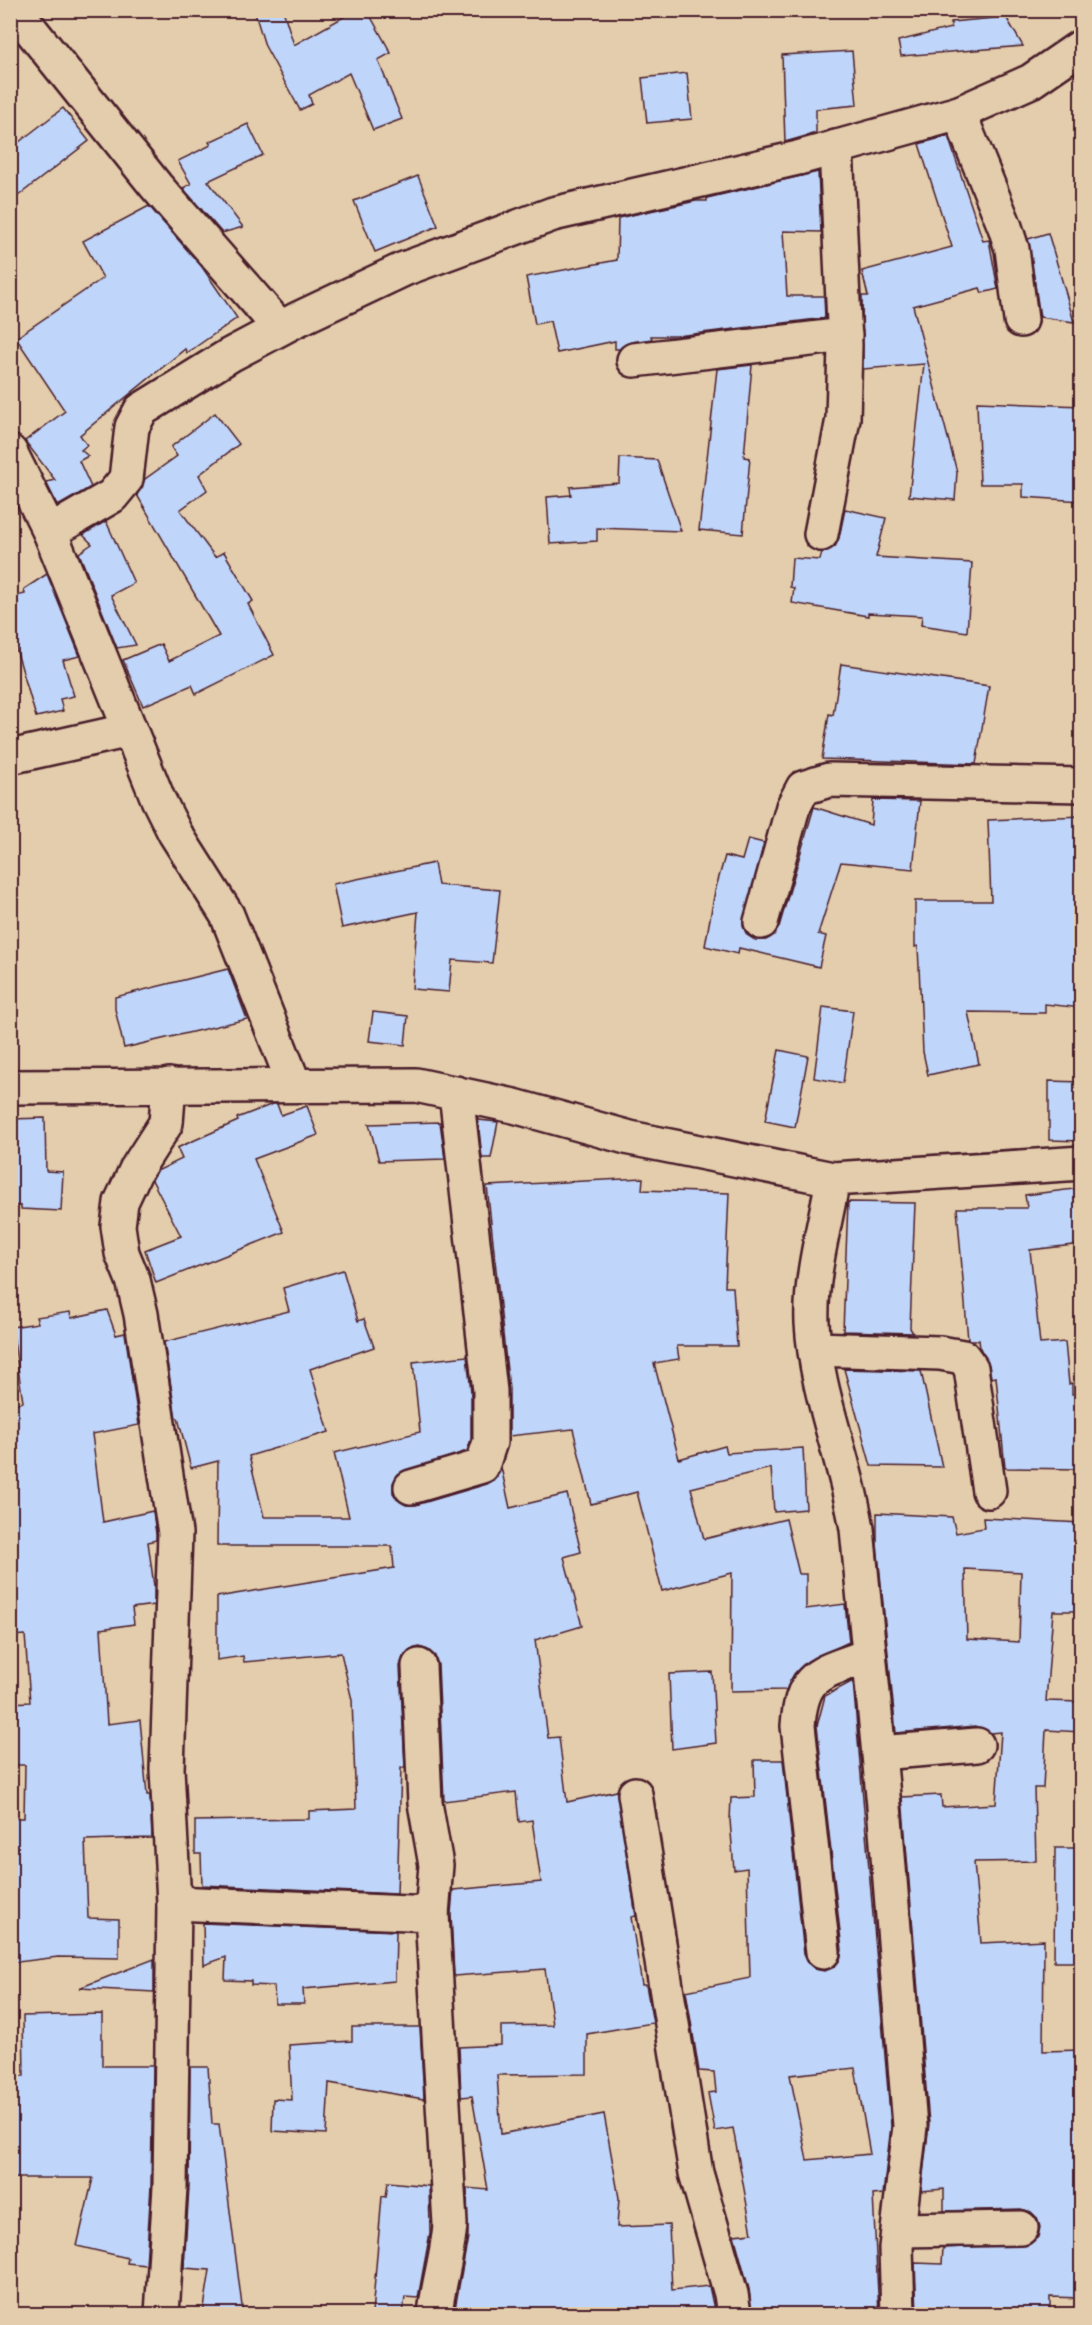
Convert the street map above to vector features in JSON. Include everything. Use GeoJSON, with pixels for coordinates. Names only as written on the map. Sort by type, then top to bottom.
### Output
{"type":"FeatureCollection","features":[{"type":"Feature","properties":{"kind":"street"},"geometry":{"type":"LineString","coordinates":[[15,10],[156,186],[280,328]]}},
{"type":"Feature","properties":{"kind":"street"},"geometry":{"type":"LineString","coordinates":[[50,532],[112,496],[126,479],[132,427],[141,410],[280,328],[404,269],[554,214],[836,147],[958,113],[1031,81],[1082,46]]}},
{"type":"Feature","properties":{"kind":"street"},"geometry":{"type":"LineString","coordinates":[[958,113],[1012,249],[1021,320]]}},
{"type":"Feature","properties":{"kind":"street"},"geometry":{"type":"LineString","coordinates":[[821,534],[843,419],[844,335],[836,147]]}},
{"type":"Feature","properties":{"kind":"street"},"geometry":{"type":"LineString","coordinates":[[634,360],[844,335]]}},
{"type":"Feature","properties":{"kind":"street"},"geometry":{"type":"LineString","coordinates":[[10,452],[50,532],[130,730],[175,833],[227,915],[294,1084]]}},
{"type":"Feature","properties":{"kind":"street"},"geometry":{"type":"LineString","coordinates":[[10,757],[130,730]]}},
{"type":"Feature","properties":{"kind":"street"},"geometry":{"type":"LineString","coordinates":[[761,922],[794,807],[803,788],[829,780],[1082,785]]}},
{"type":"Feature","properties":{"kind":"street"},"geometry":{"type":"LineString","coordinates":[[162,2314],[170,2187],[174,1903],[167,1769],[175,1533],[141,1314],[133,1280],[122,1253],[118,1226],[121,1202],[126,1191],[136,1170],[166,1123],[169,1085]]}},
{"type":"Feature","properties":{"kind":"street"},"geometry":{"type":"LineString","coordinates":[[10,1087],[416,1085],[514,1106],[630,1138],[833,1179],[1082,1163]]}},
{"type":"Feature","properties":{"kind":"street"},"geometry":{"type":"LineString","coordinates":[[411,1486],[482,1466],[490,1442],[490,1391],[456,1093]]}},
{"type":"Feature","properties":{"kind":"street"},"geometry":{"type":"LineString","coordinates":[[833,1179],[815,1275],[812,1321],[814,1348],[834,1435],[850,1491],[879,1753],[910,2126],[896,2248],[898,2314]]}},
{"type":"Feature","properties":{"kind":"street"},"geometry":{"type":"LineString","coordinates":[[814,1348],[940,1353],[963,1357],[971,1368],[989,1491]]}},
{"type":"Feature","properties":{"kind":"street"},"geometry":{"type":"LineString","coordinates":[[823,1952],[798,1726],[800,1704],[803,1692],[813,1678],[869,1655]]}},
{"type":"Feature","properties":{"kind":"street"},"geometry":{"type":"LineString","coordinates":[[419,1666],[425,1803],[436,1865],[432,1914],[450,2224],[448,2250],[437,2289],[435,2314]]}},
{"type":"Feature","properties":{"kind":"street"},"geometry":{"type":"LineString","coordinates":[[879,1753],[977,1745]]}},
{"type":"Feature","properties":{"kind":"street"},"geometry":{"type":"LineString","coordinates":[[635,1794],[696,2173],[734,2314]]}},
{"type":"Feature","properties":{"kind":"street"},"geometry":{"type":"LineString","coordinates":[[174,1903],[432,1914]]}},
{"type":"Feature","properties":{"kind":"street"},"geometry":{"type":"LineString","coordinates":[[899,2230],[1021,2228]]}},
{"type":"Feature","properties":{"kind":"building"},"geometry":{"type":"Polygon","coordinates":[[[254,10],[283,10],[294,45],[356,10],[367,10],[391,53],[378,60],[402,119],[373,130],[349,73],[309,95],[312,104],[300,110],[265,46],[254,10]]]}},
{"type":"Feature","properties":{"kind":"building"},"geometry":{"type":"Polygon","coordinates":[[[1006,17],[1023,46],[901,56],[898,41],[951,28],[951,22],[1006,17]]]}},
{"type":"Feature","properties":{"kind":"building"},"geometry":{"type":"Polygon","coordinates":[[[852,51],[857,105],[816,109],[816,133],[785,142],[782,55],[852,51]]]}},
{"type":"Feature","properties":{"kind":"building"},"geometry":{"type":"Polygon","coordinates":[[[687,73],[692,119],[647,123],[642,78],[687,73]]]}},
{"type":"Feature","properties":{"kind":"building"},"geometry":{"type":"Polygon","coordinates":[[[63,108],[89,141],[10,202],[10,149],[63,108]]]}},
{"type":"Feature","properties":{"kind":"building"},"geometry":{"type":"Polygon","coordinates":[[[248,124],[263,155],[208,181],[243,227],[222,233],[183,188],[191,184],[178,161],[211,145],[209,142],[248,124]]]}},
{"type":"Feature","properties":{"kind":"building"},"geometry":{"type":"Polygon","coordinates":[[[948,136],[983,241],[989,240],[998,289],[982,293],[980,288],[913,306],[957,472],[955,500],[909,496],[924,364],[863,369],[862,296],[868,296],[862,271],[952,247],[919,144],[948,136]]]}},
{"type":"Feature","properties":{"kind":"building"},"geometry":{"type":"Polygon","coordinates":[[[818,172],[821,232],[783,231],[787,296],[824,296],[825,318],[677,336],[651,336],[652,339],[631,342],[620,349],[615,349],[615,341],[557,353],[550,321],[535,324],[526,277],[617,260],[618,218],[696,201],[707,201],[707,198],[818,172]]]}},
{"type":"Feature","properties":{"kind":"building"},"geometry":{"type":"Polygon","coordinates":[[[418,176],[438,226],[375,252],[354,201],[418,176]]]}},
{"type":"Feature","properties":{"kind":"building"},"geometry":{"type":"Polygon","coordinates":[[[149,206],[202,267],[237,318],[187,353],[185,349],[80,435],[87,445],[81,450],[88,456],[79,461],[91,487],[58,506],[46,482],[55,480],[25,441],[65,411],[16,338],[103,278],[83,241],[149,206]]]}},
{"type":"Feature","properties":{"kind":"building"},"geometry":{"type":"Polygon","coordinates":[[[1048,233],[1074,322],[1040,317],[1028,239],[1048,233]]]}},
{"type":"Feature","properties":{"kind":"building"},"geometry":{"type":"Polygon","coordinates":[[[752,365],[744,457],[750,458],[743,534],[699,530],[717,369],[752,365]]]}},
{"type":"Feature","properties":{"kind":"building"},"geometry":{"type":"Polygon","coordinates":[[[977,402],[1082,406],[1082,501],[1023,497],[1023,484],[980,484],[977,402]]]}},
{"type":"Feature","properties":{"kind":"building"},"geometry":{"type":"Polygon","coordinates":[[[215,413],[239,444],[199,475],[207,490],[180,510],[215,557],[224,552],[253,601],[248,604],[274,655],[196,694],[192,685],[143,706],[123,660],[161,644],[169,661],[219,636],[137,495],[145,479],[177,456],[171,447],[215,413]]]}},
{"type":"Feature","properties":{"kind":"building"},"geometry":{"type":"Polygon","coordinates":[[[620,458],[657,460],[681,531],[597,528],[597,541],[550,544],[547,497],[571,495],[570,487],[619,483],[620,458]]]}},
{"type":"Feature","properties":{"kind":"building"},"geometry":{"type":"Polygon","coordinates":[[[845,509],[886,518],[876,557],[972,563],[967,632],[921,625],[922,616],[868,613],[868,616],[792,603],[794,588],[790,587],[792,558],[820,560],[822,552],[835,547],[845,509]]]}},
{"type":"Feature","properties":{"kind":"building"},"geometry":{"type":"Polygon","coordinates":[[[106,521],[134,583],[111,595],[136,645],[117,648],[79,553],[92,544],[83,535],[106,521]]]}},
{"type":"Feature","properties":{"kind":"building"},"geometry":{"type":"Polygon","coordinates":[[[47,574],[80,656],[63,660],[74,696],[60,699],[63,711],[36,717],[10,628],[10,606],[18,604],[16,596],[25,594],[24,589],[47,574]]]}},
{"type":"Feature","properties":{"kind":"building"},"geometry":{"type":"Polygon","coordinates":[[[841,664],[989,686],[976,764],[822,759],[829,714],[833,715],[841,664]]]}},
{"type":"Feature","properties":{"kind":"building"},"geometry":{"type":"Polygon","coordinates":[[[873,800],[920,801],[913,869],[841,862],[818,934],[826,936],[819,967],[739,948],[738,954],[705,946],[715,891],[725,856],[742,860],[748,839],[764,843],[743,926],[747,935],[755,940],[766,940],[774,935],[779,927],[814,807],[871,825],[873,800]]]}},
{"type":"Feature","properties":{"kind":"building"},"geometry":{"type":"Polygon","coordinates":[[[1082,816],[1082,1008],[1045,1004],[1045,1013],[968,1012],[979,1064],[928,1075],[923,1052],[918,946],[915,947],[915,901],[991,901],[988,820],[1082,816]]]}},
{"type":"Feature","properties":{"kind":"building"},"geometry":{"type":"Polygon","coordinates":[[[434,863],[438,885],[500,890],[492,963],[452,960],[449,992],[412,989],[418,912],[342,928],[333,884],[434,863]]]}},
{"type":"Feature","properties":{"kind":"building"},"geometry":{"type":"Polygon","coordinates":[[[228,969],[247,1019],[124,1048],[115,1009],[115,997],[228,969]]]}},
{"type":"Feature","properties":{"kind":"building"},"geometry":{"type":"Polygon","coordinates":[[[823,1007],[853,1011],[843,1083],[814,1078],[823,1007]]]}},
{"type":"Feature","properties":{"kind":"building"},"geometry":{"type":"Polygon","coordinates":[[[373,1012],[408,1016],[405,1045],[369,1041],[373,1012]]]}},
{"type":"Feature","properties":{"kind":"building"},"geometry":{"type":"Polygon","coordinates":[[[779,1050],[808,1056],[795,1127],[765,1121],[779,1050]]]}},
{"type":"Feature","properties":{"kind":"building"},"geometry":{"type":"Polygon","coordinates":[[[1049,1081],[1082,1082],[1082,1141],[1049,1140],[1049,1081]]]}},
{"type":"Feature","properties":{"kind":"building"},"geometry":{"type":"Polygon","coordinates":[[[277,1104],[281,1115],[307,1106],[318,1135],[254,1159],[284,1232],[156,1283],[145,1250],[181,1236],[152,1180],[157,1171],[182,1159],[177,1148],[238,1121],[237,1118],[277,1104]]]}},
{"type":"Feature","properties":{"kind":"building"},"geometry":{"type":"Polygon","coordinates":[[[45,1118],[46,1171],[63,1172],[61,1211],[21,1209],[21,1206],[10,1205],[10,1119],[45,1118]]]}},
{"type":"Feature","properties":{"kind":"building"},"geometry":{"type":"Polygon","coordinates":[[[478,1120],[498,1122],[491,1158],[482,1158],[478,1120]]]}},
{"type":"Feature","properties":{"kind":"building"},"geometry":{"type":"Polygon","coordinates":[[[440,1122],[445,1159],[379,1161],[369,1124],[440,1122]]]}},
{"type":"Feature","properties":{"kind":"building"},"geometry":{"type":"Polygon","coordinates":[[[643,1178],[642,1190],[729,1193],[725,1287],[733,1287],[737,1346],[677,1346],[679,1359],[654,1363],[679,1459],[725,1446],[727,1453],[803,1448],[806,1509],[774,1512],[771,1468],[691,1488],[704,1539],[786,1519],[799,1574],[806,1574],[806,1609],[845,1604],[849,1642],[808,1661],[794,1674],[786,1690],[731,1691],[732,1573],[662,1591],[637,1492],[591,1504],[573,1429],[509,1436],[509,1389],[487,1186],[643,1178]]]}},
{"type":"Feature","properties":{"kind":"building"},"geometry":{"type":"Polygon","coordinates":[[[1082,1188],[1082,1244],[1030,1250],[1040,1344],[1065,1342],[1072,1394],[1082,1394],[1082,1469],[1005,1468],[996,1377],[991,1378],[989,1365],[980,1348],[979,1340],[968,1340],[957,1208],[1027,1208],[1025,1195],[1082,1188]]]}},
{"type":"Feature","properties":{"kind":"building"},"geometry":{"type":"Polygon","coordinates":[[[848,1202],[915,1203],[910,1328],[913,1333],[843,1331],[848,1202]]]}},
{"type":"Feature","properties":{"kind":"building"},"geometry":{"type":"Polygon","coordinates":[[[343,1270],[358,1321],[364,1319],[374,1347],[310,1369],[329,1432],[249,1456],[264,1517],[349,1517],[334,1453],[420,1432],[413,1362],[467,1356],[471,1392],[471,1439],[467,1451],[398,1474],[393,1483],[393,1493],[398,1500],[406,1505],[416,1505],[487,1484],[495,1479],[501,1467],[510,1508],[567,1494],[581,1552],[564,1557],[582,1626],[535,1640],[548,1738],[559,1737],[567,1802],[617,1791],[636,1916],[631,1917],[642,1985],[646,1985],[653,2023],[587,2034],[587,2074],[497,2075],[501,2134],[604,2114],[619,2198],[617,2227],[669,2225],[672,2290],[709,2286],[715,2314],[454,2314],[468,2237],[467,2188],[488,2190],[472,2096],[461,2097],[459,2047],[501,2045],[501,2026],[553,2025],[545,1969],[454,1976],[451,1914],[453,1890],[541,1882],[532,1820],[519,1822],[516,1792],[444,1801],[438,1665],[435,1656],[428,1650],[419,1647],[409,1650],[400,1666],[405,1768],[401,1768],[397,1894],[202,1885],[201,1854],[195,1854],[195,1821],[309,1819],[309,1811],[356,1809],[352,1700],[341,1653],[244,1662],[243,1656],[217,1660],[217,1597],[394,1568],[392,1546],[217,1546],[218,1461],[191,1468],[178,1418],[176,1418],[164,1342],[289,1311],[283,1288],[343,1270]]]}},
{"type":"Feature","properties":{"kind":"building"},"geometry":{"type":"Polygon","coordinates":[[[107,1310],[116,1335],[125,1333],[139,1425],[92,1434],[103,1522],[153,1511],[156,1540],[148,1542],[154,1586],[154,1605],[132,1608],[134,1624],[101,1629],[107,1724],[140,1720],[147,1795],[150,1795],[152,1838],[85,1840],[88,1918],[119,1919],[119,1958],[58,1957],[10,1963],[10,1818],[24,1818],[25,1765],[10,1765],[10,1703],[30,1702],[25,1635],[10,1636],[10,1405],[23,1402],[12,1327],[38,1323],[36,1317],[70,1312],[71,1318],[107,1310]]]}},
{"type":"Feature","properties":{"kind":"building"},"geometry":{"type":"Polygon","coordinates":[[[844,1369],[921,1371],[942,1467],[871,1466],[844,1369]]]}},
{"type":"Feature","properties":{"kind":"building"},"geometry":{"type":"Polygon","coordinates":[[[877,1513],[952,1517],[956,1533],[984,1528],[983,1518],[1082,1523],[1082,1611],[1053,1611],[1046,1701],[1082,1702],[1082,1732],[1046,1730],[1043,1788],[1034,1788],[1036,1861],[974,1862],[981,1943],[1044,1940],[1043,2051],[1082,2050],[1082,2298],[1050,2297],[1050,2314],[917,2314],[915,2263],[942,2264],[943,2248],[1030,2244],[1038,2237],[1040,2227],[1037,2218],[1031,2212],[1021,2209],[944,2211],[944,2189],[921,2191],[929,2124],[902,1797],[941,1795],[942,1807],[996,1804],[1001,1732],[991,1733],[975,1726],[896,1733],[877,1544],[877,1513]],[[965,1569],[967,1639],[1019,1642],[1021,1572],[965,1569]]]}},
{"type":"Feature","properties":{"kind":"building"},"geometry":{"type":"Polygon","coordinates":[[[712,1672],[716,1743],[672,1749],[669,1674],[712,1672]]]}},
{"type":"Feature","properties":{"kind":"building"},"geometry":{"type":"Polygon","coordinates":[[[853,1681],[891,2126],[883,2194],[873,2195],[879,2314],[752,2314],[749,2289],[734,2235],[752,2233],[733,2128],[715,2131],[708,2093],[716,2092],[714,2072],[699,2071],[686,1991],[750,1978],[747,1868],[734,1870],[730,1820],[731,1798],[755,1797],[754,1760],[783,1760],[804,1954],[808,1963],[815,1969],[824,1971],[834,1967],[840,1960],[842,1950],[817,1726],[825,1696],[853,1681]],[[855,2068],[790,2075],[807,2160],[870,2154],[855,2068]]]}},
{"type":"Feature","properties":{"kind":"building"},"geometry":{"type":"Polygon","coordinates":[[[1055,1848],[1082,1848],[1082,1962],[1054,1962],[1055,1848]]]}},
{"type":"Feature","properties":{"kind":"building"},"geometry":{"type":"Polygon","coordinates":[[[203,1923],[396,1931],[395,1981],[303,1989],[304,2004],[275,2004],[274,1986],[251,1985],[251,1981],[225,1980],[226,1957],[204,1965],[203,1923]]]}},
{"type":"Feature","properties":{"kind":"building"},"geometry":{"type":"Polygon","coordinates":[[[154,1959],[154,1992],[79,1988],[154,1959]]]}},
{"type":"Feature","properties":{"kind":"building"},"geometry":{"type":"Polygon","coordinates":[[[102,2014],[102,2066],[153,2066],[151,2186],[146,2265],[127,2263],[128,2258],[77,2246],[93,2178],[10,2178],[10,2076],[24,2076],[23,2016],[102,2014]]]}},
{"type":"Feature","properties":{"kind":"building"},"geometry":{"type":"Polygon","coordinates":[[[352,2027],[420,2027],[424,2099],[329,2083],[326,2134],[272,2131],[273,2099],[292,2100],[289,2045],[352,2041],[352,2027]]]}},
{"type":"Feature","properties":{"kind":"building"},"geometry":{"type":"Polygon","coordinates":[[[190,2067],[208,2067],[212,2124],[219,2124],[243,2314],[203,2314],[210,2270],[184,2268],[189,2187],[190,2067]]]}},
{"type":"Feature","properties":{"kind":"building"},"geometry":{"type":"Polygon","coordinates":[[[388,2182],[429,2186],[430,2233],[418,2298],[405,2297],[403,2314],[372,2314],[382,2196],[386,2197],[388,2182]]]}}]}
